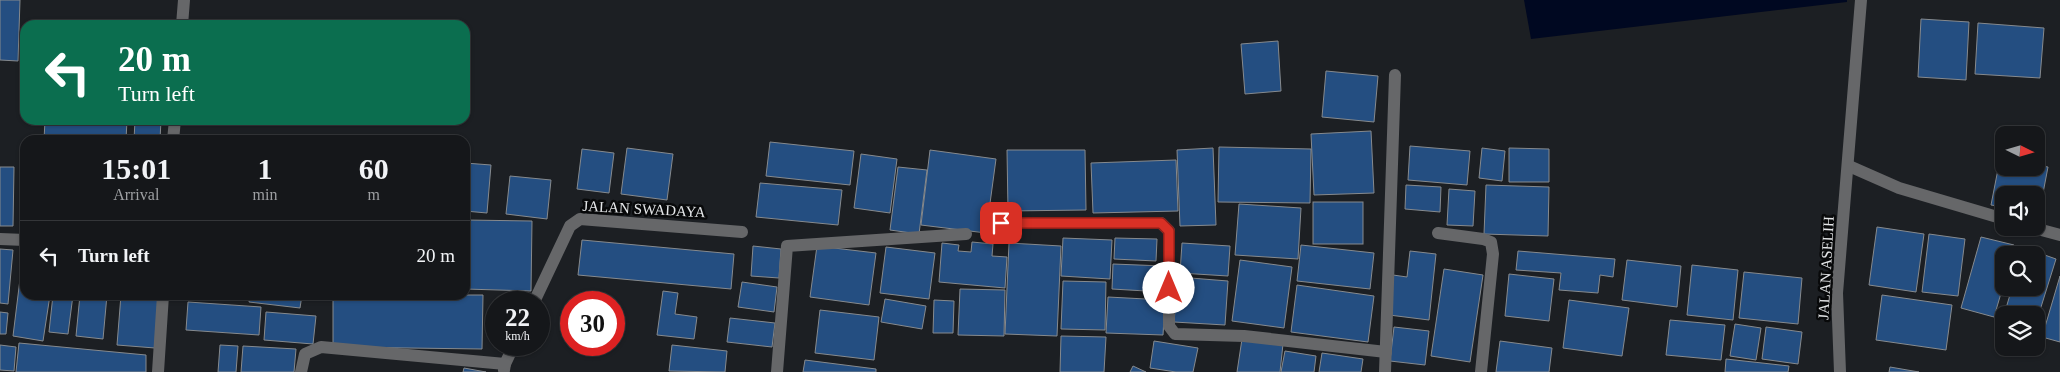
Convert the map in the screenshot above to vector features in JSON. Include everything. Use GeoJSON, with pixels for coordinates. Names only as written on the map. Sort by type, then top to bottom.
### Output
{"type":"FeatureCollection","features":[{"type":"Feature","properties":{"kind":"street"},"geometry":{"type":"LineString","coordinates":[[182,20],[184,0]]}},
{"type":"Feature","properties":{"kind":"street","name":"JALAN ASELIH"},"geometry":{"type":"LineString","coordinates":[[1840,372],[1837,293],[1849,166],[1861,0]]}},
{"type":"Feature","properties":{"kind":"street"},"geometry":{"type":"LineString","coordinates":[[1385,372],[1394,75]]}},
{"type":"Feature","properties":{"kind":"street"},"geometry":{"type":"LineString","coordinates":[[1849,166],[1899,188],[1995,216]]}},
{"type":"Feature","properties":{"kind":"street","name":"JALAN SWADAYA"},"geometry":{"type":"LineString","coordinates":[[539,291],[570,226],[580,219],[742,232]]}},
{"type":"Feature","properties":{"kind":"street"},"geometry":{"type":"LineString","coordinates":[[1001,223],[1161,223],[1169,231],[1169,326],[1175,334],[1244,336],[1386,352]]}},
{"type":"Feature","properties":{"kind":"street"},"geometry":{"type":"LineString","coordinates":[[2045,231],[2060,235]]}},
{"type":"Feature","properties":{"kind":"street"},"geometry":{"type":"LineString","coordinates":[[1438,233],[1484,239],[1492,242],[1493,254],[1481,372]]}},
{"type":"Feature","properties":{"kind":"street"},"geometry":{"type":"LineString","coordinates":[[777,372],[787,246],[966,234]]}},
{"type":"Feature","properties":{"kind":"street"},"geometry":{"type":"LineString","coordinates":[[0,239],[20,240]]}},
{"type":"Feature","properties":{"kind":"street"},"geometry":{"type":"LineString","coordinates":[[158,372],[163,300]]}},
{"type":"Feature","properties":{"kind":"street"},"geometry":{"type":"LineString","coordinates":[[301,372],[305,354],[321,347],[505,368],[510,356]]}},
{"type":"Feature","properties":{"kind":"water"},"geometry":{"type":"Polygon","coordinates":[[[1524,0],[1847,0],[1847,2],[1531,39],[1524,0]]]}},
{"type":"Feature","properties":{"kind":"building"},"geometry":{"type":"Polygon","coordinates":[[[0,0],[20,0],[18,61],[0,60],[0,0]]]}},
{"type":"Feature","properties":{"kind":"building"},"geometry":{"type":"Polygon","coordinates":[[[1921,19],[1969,22],[1966,80],[1918,77],[1921,19]]]}},
{"type":"Feature","properties":{"kind":"building"},"geometry":{"type":"Polygon","coordinates":[[[1978,23],[2044,28],[2040,78],[1975,74],[1978,23]]]}},
{"type":"Feature","properties":{"kind":"building"},"geometry":{"type":"Polygon","coordinates":[[[1278,41],[1281,91],[1245,94],[1241,44],[1278,41]]]}},
{"type":"Feature","properties":{"kind":"building"},"geometry":{"type":"Polygon","coordinates":[[[1326,71],[1378,76],[1374,122],[1322,117],[1326,71]]]}},
{"type":"Feature","properties":{"kind":"building"},"geometry":{"type":"Polygon","coordinates":[[[45,125],[127,125],[126,135],[44,135],[45,125]]]}},
{"type":"Feature","properties":{"kind":"building"},"geometry":{"type":"Polygon","coordinates":[[[135,125],[161,125],[160,135],[134,135],[135,125]]]}},
{"type":"Feature","properties":{"kind":"building"},"geometry":{"type":"Polygon","coordinates":[[[1371,131],[1374,193],[1314,195],[1311,134],[1371,131]]]}},
{"type":"Feature","properties":{"kind":"building"},"geometry":{"type":"Polygon","coordinates":[[[770,142],[854,151],[850,185],[766,176],[770,142]]]}},
{"type":"Feature","properties":{"kind":"building"},"geometry":{"type":"Polygon","coordinates":[[[1410,146],[1470,151],[1467,185],[1408,180],[1410,146]]]}},
{"type":"Feature","properties":{"kind":"building"},"geometry":{"type":"Polygon","coordinates":[[[1219,147],[1311,149],[1310,203],[1218,202],[1219,147]]]}},
{"type":"Feature","properties":{"kind":"building"},"geometry":{"type":"Polygon","coordinates":[[[627,148],[673,154],[667,200],[621,194],[627,148]]]}},
{"type":"Feature","properties":{"kind":"building"},"geometry":{"type":"Polygon","coordinates":[[[1213,148],[1216,225],[1180,226],[1177,150],[1213,148]]]}},
{"type":"Feature","properties":{"kind":"building"},"geometry":{"type":"Polygon","coordinates":[[[1482,148],[1505,151],[1502,181],[1479,178],[1482,148]]]}},
{"type":"Feature","properties":{"kind":"building"},"geometry":{"type":"Polygon","coordinates":[[[1509,148],[1549,149],[1549,182],[1509,182],[1509,148]]]}},
{"type":"Feature","properties":{"kind":"building"},"geometry":{"type":"Polygon","coordinates":[[[582,149],[614,153],[609,193],[577,189],[582,149]]]}},
{"type":"Feature","properties":{"kind":"building"},"geometry":{"type":"Polygon","coordinates":[[[930,150],[996,159],[986,233],[921,225],[930,150]]]}},
{"type":"Feature","properties":{"kind":"building"},"geometry":{"type":"Polygon","coordinates":[[[1007,150],[1085,150],[1086,210],[1008,211],[1007,150]]]}},
{"type":"Feature","properties":{"kind":"building"},"geometry":{"type":"Polygon","coordinates":[[[861,154],[897,159],[890,213],[854,208],[861,154]]]}},
{"type":"Feature","properties":{"kind":"building"},"geometry":{"type":"Polygon","coordinates":[[[1176,160],[1178,211],[1093,213],[1091,163],[1176,160]]]}},
{"type":"Feature","properties":{"kind":"building"},"geometry":{"type":"Polygon","coordinates":[[[470,163],[491,165],[487,213],[470,211],[470,163]]]}},
{"type":"Feature","properties":{"kind":"building"},"geometry":{"type":"Polygon","coordinates":[[[2045,166],[2048,167],[2044,186],[1995,186],[1995,206],[1991,205],[1997,176],[2045,176],[2045,166]]]}},
{"type":"Feature","properties":{"kind":"building"},"geometry":{"type":"Polygon","coordinates":[[[0,167],[14,167],[13,226],[0,226],[0,167]]]}},
{"type":"Feature","properties":{"kind":"building"},"geometry":{"type":"Polygon","coordinates":[[[898,167],[927,170],[919,234],[890,230],[898,167]]]}},
{"type":"Feature","properties":{"kind":"building"},"geometry":{"type":"Polygon","coordinates":[[[510,176],[551,180],[547,219],[506,214],[510,176]]]}},
{"type":"Feature","properties":{"kind":"building"},"geometry":{"type":"Polygon","coordinates":[[[760,183],[842,190],[838,225],[756,217],[760,183]]]}},
{"type":"Feature","properties":{"kind":"building"},"geometry":{"type":"Polygon","coordinates":[[[1406,185],[1441,187],[1440,212],[1405,209],[1406,185]]]}},
{"type":"Feature","properties":{"kind":"building"},"geometry":{"type":"Polygon","coordinates":[[[1486,185],[1549,187],[1548,236],[1484,234],[1486,185]]]}},
{"type":"Feature","properties":{"kind":"building"},"geometry":{"type":"Polygon","coordinates":[[[1449,189],[1475,191],[1473,226],[1447,225],[1449,189]]]}},
{"type":"Feature","properties":{"kind":"building"},"geometry":{"type":"Polygon","coordinates":[[[1313,202],[1363,202],[1363,244],[1313,244],[1313,202]]]}},
{"type":"Feature","properties":{"kind":"building"},"geometry":{"type":"Polygon","coordinates":[[[1239,204],[1301,208],[1298,259],[1235,255],[1239,204]]]}},
{"type":"Feature","properties":{"kind":"building"},"geometry":{"type":"Polygon","coordinates":[[[470,220],[532,221],[531,291],[470,289],[470,220]]]}},
{"type":"Feature","properties":{"kind":"building"},"geometry":{"type":"Polygon","coordinates":[[[1877,227],[1924,234],[1916,292],[1869,285],[1877,227]]]}},
{"type":"Feature","properties":{"kind":"building"},"geometry":{"type":"Polygon","coordinates":[[[1929,234],[1965,239],[1958,296],[1922,292],[1929,234]]]}},
{"type":"Feature","properties":{"kind":"building"},"geometry":{"type":"Polygon","coordinates":[[[1981,237],[2014,245],[1995,246],[1995,296],[2000,296],[1997,306],[1995,306],[1994,317],[1961,308],[1981,237]]]}},
{"type":"Feature","properties":{"kind":"building"},"geometry":{"type":"Polygon","coordinates":[[[1063,238],[1112,240],[1110,279],[1061,276],[1063,238]]]}},
{"type":"Feature","properties":{"kind":"building"},"geometry":{"type":"Polygon","coordinates":[[[1115,238],[1157,239],[1156,261],[1114,259],[1115,238]]]}},
{"type":"Feature","properties":{"kind":"building"},"geometry":{"type":"Polygon","coordinates":[[[582,240],[734,254],[731,289],[578,275],[582,240]]]}},
{"type":"Feature","properties":{"kind":"building"},"geometry":{"type":"Polygon","coordinates":[[[972,242],[993,244],[992,256],[1007,257],[1005,288],[939,282],[942,243],[959,245],[958,251],[971,252],[972,242]]]}},
{"type":"Feature","properties":{"kind":"building"},"geometry":{"type":"Polygon","coordinates":[[[1009,243],[1061,246],[1057,336],[1005,334],[1009,243]]]}},
{"type":"Feature","properties":{"kind":"building"},"geometry":{"type":"Polygon","coordinates":[[[1182,243],[1230,246],[1228,276],[1180,273],[1182,243]]]}},
{"type":"Feature","properties":{"kind":"building"},"geometry":{"type":"Polygon","coordinates":[[[1301,245],[1374,253],[1370,289],[1297,281],[1301,245]]]}},
{"type":"Feature","properties":{"kind":"building"},"geometry":{"type":"Polygon","coordinates":[[[753,246],[781,249],[779,278],[751,276],[753,246]]]}},
{"type":"Feature","properties":{"kind":"building"},"geometry":{"type":"Polygon","coordinates":[[[817,246],[876,253],[869,305],[810,297],[817,246]]]}},
{"type":"Feature","properties":{"kind":"building"},"geometry":{"type":"Polygon","coordinates":[[[886,247],[935,253],[929,299],[880,293],[886,247]]]}},
{"type":"Feature","properties":{"kind":"building"},"geometry":{"type":"Polygon","coordinates":[[[0,249],[13,250],[8,304],[0,303],[0,249]]]}},
{"type":"Feature","properties":{"kind":"building"},"geometry":{"type":"Polygon","coordinates":[[[1410,251],[1436,254],[1429,320],[1389,315],[1393,275],[1407,277],[1410,251]]]}},
{"type":"Feature","properties":{"kind":"building"},"geometry":{"type":"Polygon","coordinates":[[[1518,251],[1615,259],[1613,277],[1600,275],[1598,293],[1559,290],[1561,273],[1516,270],[1518,251]]]}},
{"type":"Feature","properties":{"kind":"building"},"geometry":{"type":"Polygon","coordinates":[[[2045,255],[2056,259],[2045,294],[2045,255]]]}},
{"type":"Feature","properties":{"kind":"building"},"geometry":{"type":"Polygon","coordinates":[[[1240,260],[1292,267],[1284,328],[1232,321],[1240,260]]]}},
{"type":"Feature","properties":{"kind":"building"},"geometry":{"type":"Polygon","coordinates":[[[1627,260],[1681,266],[1677,307],[1622,300],[1627,260]]]}},
{"type":"Feature","properties":{"kind":"building"},"geometry":{"type":"Polygon","coordinates":[[[1113,264],[1164,266],[1163,292],[1112,289],[1113,264]]]}},
{"type":"Feature","properties":{"kind":"building"},"geometry":{"type":"Polygon","coordinates":[[[1692,265],[1738,270],[1733,320],[1687,315],[1692,265]]]}},
{"type":"Feature","properties":{"kind":"building"},"geometry":{"type":"Polygon","coordinates":[[[1444,269],[1483,275],[1470,362],[1431,356],[1444,269]]]}},
{"type":"Feature","properties":{"kind":"building"},"geometry":{"type":"Polygon","coordinates":[[[1744,272],[1802,278],[1798,324],[1739,318],[1744,272]]]}},
{"type":"Feature","properties":{"kind":"building"},"geometry":{"type":"Polygon","coordinates":[[[1509,274],[1554,279],[1549,321],[1505,316],[1509,274]]]}},
{"type":"Feature","properties":{"kind":"building"},"geometry":{"type":"Polygon","coordinates":[[[2060,276],[2060,342],[2045,338],[2045,327],[2060,276]]]}},
{"type":"Feature","properties":{"kind":"building"},"geometry":{"type":"Polygon","coordinates":[[[1178,277],[1228,281],[1225,325],[1174,322],[1178,277]]]}},
{"type":"Feature","properties":{"kind":"building"},"geometry":{"type":"Polygon","coordinates":[[[20,279],[20,300],[49,300],[43,341],[13,336],[20,279]]]}},
{"type":"Feature","properties":{"kind":"building"},"geometry":{"type":"Polygon","coordinates":[[[1063,281],[1106,282],[1105,330],[1061,329],[1063,281]]]}},
{"type":"Feature","properties":{"kind":"building"},"geometry":{"type":"Polygon","coordinates":[[[742,282],[777,287],[774,312],[738,307],[742,282]]]}},
{"type":"Feature","properties":{"kind":"building"},"geometry":{"type":"Polygon","coordinates":[[[1297,285],[1374,296],[1368,342],[1291,332],[1297,285]]]}},
{"type":"Feature","properties":{"kind":"building"},"geometry":{"type":"Polygon","coordinates":[[[960,289],[1005,290],[1004,336],[958,335],[960,289]]]}},
{"type":"Feature","properties":{"kind":"building"},"geometry":{"type":"Polygon","coordinates":[[[663,291],[678,293],[675,314],[697,317],[694,339],[657,335],[663,291]]]}},
{"type":"Feature","properties":{"kind":"building"},"geometry":{"type":"Polygon","coordinates":[[[470,295],[483,295],[482,349],[333,347],[333,300],[470,300],[470,295]]]}},
{"type":"Feature","properties":{"kind":"building"},"geometry":{"type":"Polygon","coordinates":[[[1882,295],[1952,305],[1946,350],[1876,340],[1882,295]]]}},
{"type":"Feature","properties":{"kind":"building"},"geometry":{"type":"Polygon","coordinates":[[[2010,296],[2044,296],[2041,306],[2007,306],[2010,296]]]}},
{"type":"Feature","properties":{"kind":"building"},"geometry":{"type":"Polygon","coordinates":[[[1108,297],[1165,300],[1163,335],[1106,333],[1108,297]]]}},
{"type":"Feature","properties":{"kind":"building"},"geometry":{"type":"Polygon","coordinates":[[[885,299],[926,306],[922,329],[881,322],[885,299]]]}},
{"type":"Feature","properties":{"kind":"building"},"geometry":{"type":"Polygon","coordinates":[[[52,300],[72,300],[68,334],[49,332],[52,300]]]}},
{"type":"Feature","properties":{"kind":"building"},"geometry":{"type":"Polygon","coordinates":[[[80,300],[107,300],[103,339],[76,336],[80,300]]]}},
{"type":"Feature","properties":{"kind":"building"},"geometry":{"type":"Polygon","coordinates":[[[121,300],[160,300],[155,348],[117,345],[121,300]]]}},
{"type":"Feature","properties":{"kind":"building"},"geometry":{"type":"Polygon","coordinates":[[[249,300],[301,300],[300,308],[249,302],[249,300]]]}},
{"type":"Feature","properties":{"kind":"building"},"geometry":{"type":"Polygon","coordinates":[[[934,300],[954,301],[953,333],[933,333],[934,300]]]}},
{"type":"Feature","properties":{"kind":"building"},"geometry":{"type":"Polygon","coordinates":[[[1569,300],[1629,308],[1622,356],[1563,348],[1569,300]]]}},
{"type":"Feature","properties":{"kind":"building"},"geometry":{"type":"Polygon","coordinates":[[[188,302],[261,307],[259,335],[186,330],[188,302]]]}},
{"type":"Feature","properties":{"kind":"building"},"geometry":{"type":"Polygon","coordinates":[[[820,310],[879,317],[874,360],[815,353],[820,310]]]}},
{"type":"Feature","properties":{"kind":"building"},"geometry":{"type":"Polygon","coordinates":[[[0,312],[8,313],[6,334],[0,334],[0,312]]]}},
{"type":"Feature","properties":{"kind":"building"},"geometry":{"type":"Polygon","coordinates":[[[266,312],[316,316],[313,344],[264,340],[266,312]]]}},
{"type":"Feature","properties":{"kind":"building"},"geometry":{"type":"Polygon","coordinates":[[[730,318],[775,323],[772,347],[727,342],[730,318]]]}},
{"type":"Feature","properties":{"kind":"building"},"geometry":{"type":"Polygon","coordinates":[[[1670,320],[1725,325],[1721,360],[1666,355],[1670,320]]]}},
{"type":"Feature","properties":{"kind":"building"},"geometry":{"type":"Polygon","coordinates":[[[1735,324],[1761,328],[1756,360],[1730,356],[1735,324]]]}},
{"type":"Feature","properties":{"kind":"building"},"geometry":{"type":"Polygon","coordinates":[[[1394,327],[1429,331],[1425,365],[1390,361],[1394,327]]]}},
{"type":"Feature","properties":{"kind":"building"},"geometry":{"type":"Polygon","coordinates":[[[1766,327],[1802,332],[1798,364],[1762,359],[1766,327]]]}},
{"type":"Feature","properties":{"kind":"building"},"geometry":{"type":"Polygon","coordinates":[[[1061,336],[1106,337],[1104,372],[1060,372],[1061,336]]]}},
{"type":"Feature","properties":{"kind":"building"},"geometry":{"type":"Polygon","coordinates":[[[1242,339],[1283,344],[1280,372],[1237,372],[1242,339]]]}},
{"type":"Feature","properties":{"kind":"building"},"geometry":{"type":"Polygon","coordinates":[[[1154,341],[1198,348],[1193,372],[1176,372],[1150,368],[1154,341]]]}},
{"type":"Feature","properties":{"kind":"building"},"geometry":{"type":"Polygon","coordinates":[[[1500,341],[1552,348],[1549,372],[1496,372],[1500,341]]]}},
{"type":"Feature","properties":{"kind":"building"},"geometry":{"type":"Polygon","coordinates":[[[19,343],[146,355],[146,372],[16,372],[19,343]]]}},
{"type":"Feature","properties":{"kind":"building"},"geometry":{"type":"Polygon","coordinates":[[[0,345],[16,347],[14,371],[0,370],[0,345]]]}},
{"type":"Feature","properties":{"kind":"building"},"geometry":{"type":"Polygon","coordinates":[[[220,345],[238,346],[236,372],[218,372],[220,345]]]}},
{"type":"Feature","properties":{"kind":"building"},"geometry":{"type":"Polygon","coordinates":[[[672,345],[727,351],[725,372],[669,371],[672,345]]]}},
{"type":"Feature","properties":{"kind":"building"},"geometry":{"type":"Polygon","coordinates":[[[243,346],[296,349],[294,372],[241,372],[243,346]]]}},
{"type":"Feature","properties":{"kind":"building"},"geometry":{"type":"Polygon","coordinates":[[[1285,351],[1316,356],[1314,372],[1281,372],[1285,351]]]}},
{"type":"Feature","properties":{"kind":"building"},"geometry":{"type":"Polygon","coordinates":[[[1322,353],[1363,359],[1361,372],[1319,372],[1322,353]]]}},
{"type":"Feature","properties":{"kind":"building"},"geometry":{"type":"Polygon","coordinates":[[[1726,359],[1789,366],[1788,372],[1725,372],[1726,359]]]}},
{"type":"Feature","properties":{"kind":"building"},"geometry":{"type":"Polygon","coordinates":[[[805,360],[876,369],[876,372],[803,372],[805,360]]]}},
{"type":"Feature","properties":{"kind":"building"},"geometry":{"type":"Polygon","coordinates":[[[1133,366],[1146,372],[1130,372],[1133,366]]]}},
{"type":"Feature","properties":{"kind":"building"},"geometry":{"type":"Polygon","coordinates":[[[1890,367],[1919,372],[1889,372],[1890,367]]]}},
{"type":"Feature","properties":{"kind":"building"},"geometry":{"type":"Polygon","coordinates":[[[464,368],[486,372],[463,372],[464,368]]]}},
{"type":"Feature","properties":{"kind":"route"},"geometry":{"type":"LineString","coordinates":[[1001,223],[1161,223],[1169,231],[1169,288]]}}]}
